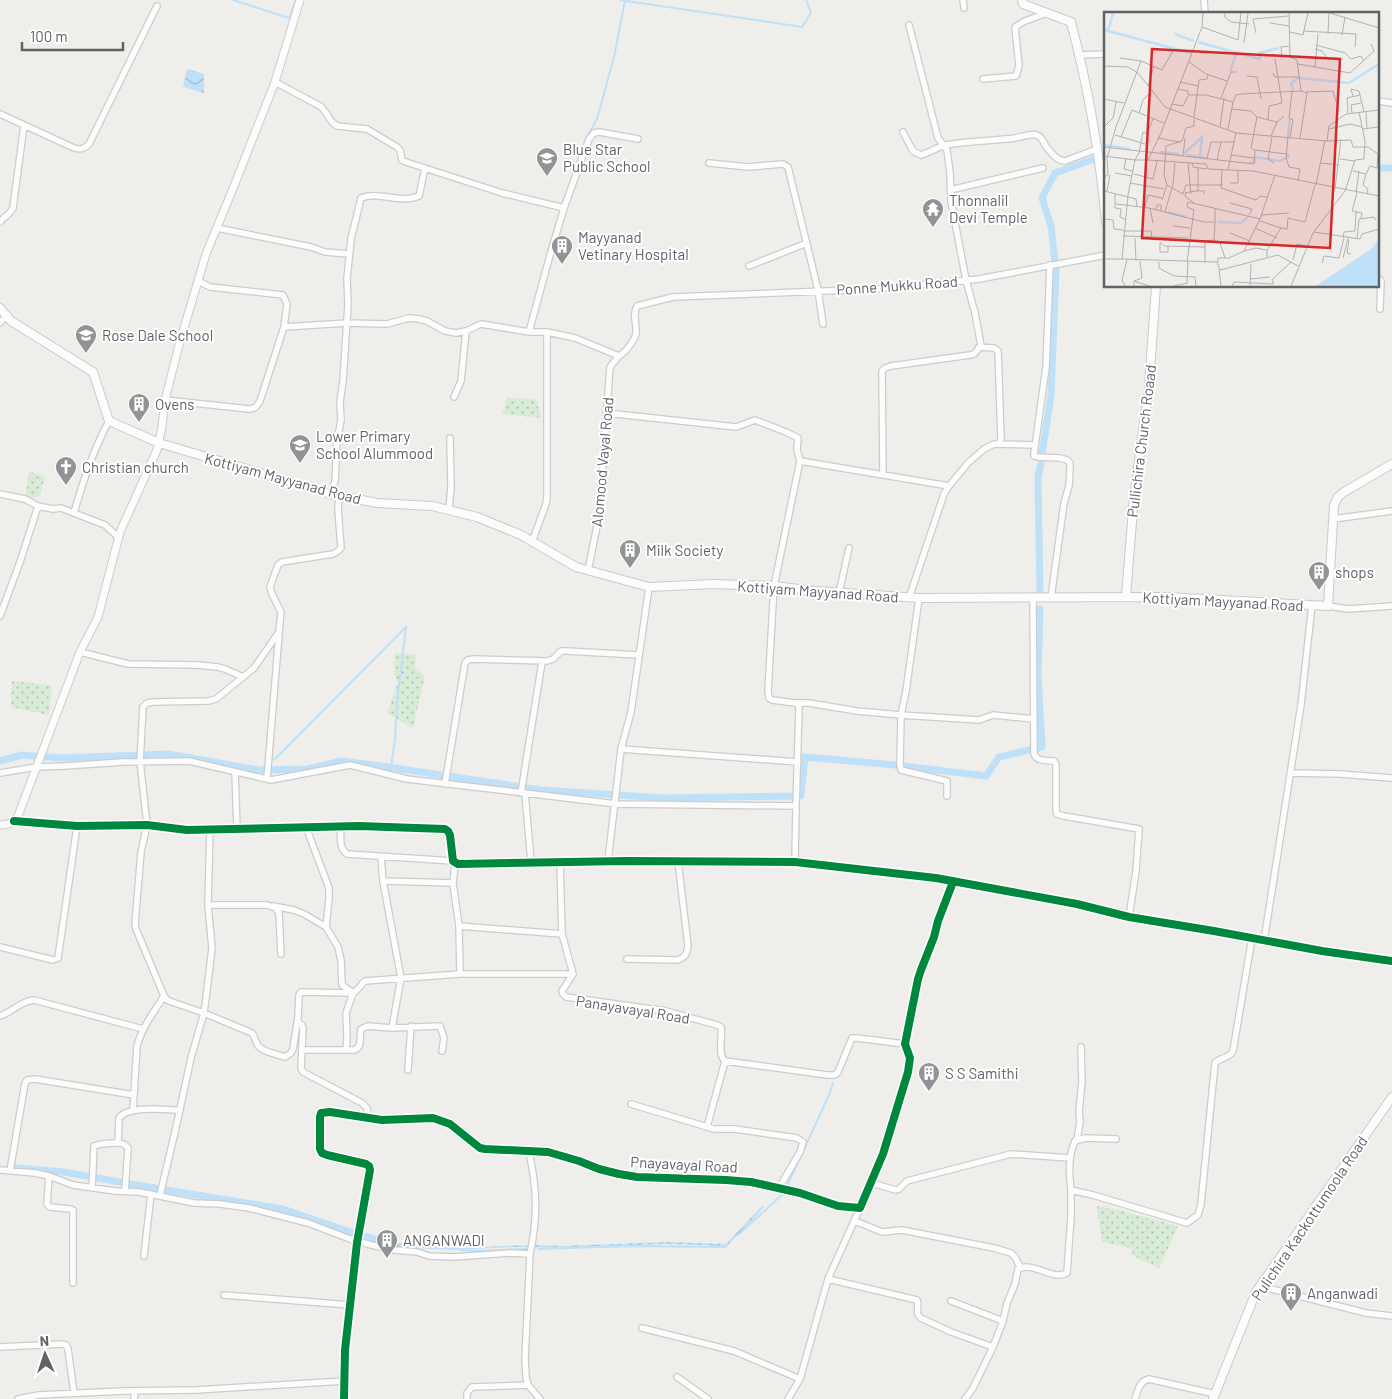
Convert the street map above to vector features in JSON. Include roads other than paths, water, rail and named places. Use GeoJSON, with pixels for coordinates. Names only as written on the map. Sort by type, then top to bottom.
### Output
{"type":"FeatureCollection","features":[{"type":"Feature","properties":{"kind":"main road"},"geometry":{"type":"LineString","coordinates":[[1022,0],[1023,4],[1071,22],[1080,55],[1097,149],[1104,203]]}},
{"type":"Feature","properties":{"kind":"main road","name":"Pullichira Church Roaad"},"geometry":{"type":"LineString","coordinates":[[1126,596],[1134,497],[1149,387],[1156,288]]}},
{"type":"Feature","properties":{"kind":"main road"},"geometry":{"type":"LineString","coordinates":[[0,308],[11,321],[93,372],[109,420]]}},
{"type":"Feature","properties":{"kind":"main road","name":"Kottiyam Mayyanad Road"},"geometry":{"type":"LineString","coordinates":[[109,420],[159,443],[335,495],[377,503],[432,506],[477,517],[532,542],[576,567],[649,587],[713,584],[774,586],[909,598],[1126,596],[1328,606]]}},
{"type":"Feature","properties":{"kind":"main road"},"geometry":{"type":"LineString","coordinates":[[1328,606],[1334,505],[1338,497],[1392,464]]}},
{"type":"Feature","properties":{"kind":"main road","name":"Pulichira Kackottumoola Road"},"geometry":{"type":"LineString","coordinates":[[1214,1396],[1256,1292],[1392,1096]]}},
{"type":"Feature","properties":{"kind":"street"},"geometry":{"type":"LineString","coordinates":[[0,825],[10,824],[18,816],[80,652],[98,618],[120,532],[157,450],[165,400],[206,254],[274,82],[300,0]]}},
{"type":"Feature","properties":{"kind":"street"},"geometry":{"type":"LineString","coordinates":[[963,0],[964,8]]}},
{"type":"Feature","properties":{"kind":"street"},"geometry":{"type":"LineString","coordinates":[[0,114],[74,148],[80,150],[84,148],[89,144],[157,6]]}},
{"type":"Feature","properties":{"kind":"street"},"geometry":{"type":"LineString","coordinates":[[983,79],[1016,76],[1019,66],[1015,27],[1047,13]]}},
{"type":"Feature","properties":{"kind":"street"},"geometry":{"type":"LineString","coordinates":[[883,475],[882,371],[891,366],[970,355],[974,354],[980,347],[975,313],[966,280],[951,201],[947,150],[938,138],[909,25]]}},
{"type":"Feature","properties":{"kind":"street"},"geometry":{"type":"LineString","coordinates":[[1080,55],[1104,54]]}},
{"type":"Feature","properties":{"kind":"street"},"geometry":{"type":"LineString","coordinates":[[274,82],[326,110],[333,124],[367,129],[397,147],[400,150],[402,160],[502,193],[564,208]]}},
{"type":"Feature","properties":{"kind":"street"},"geometry":{"type":"LineString","coordinates":[[0,222],[11,213],[13,208],[24,125]]}},
{"type":"Feature","properties":{"kind":"street"},"geometry":{"type":"LineString","coordinates":[[529,332],[564,208],[592,135],[603,132],[638,139]]}},
{"type":"Feature","properties":{"kind":"street"},"geometry":{"type":"LineString","coordinates":[[903,132],[913,151],[921,155],[944,146],[1033,134],[1042,139],[1048,150],[1060,160],[1065,161],[1097,149]]}},
{"type":"Feature","properties":{"kind":"street","name":"Ponne Mukku Road"},"geometry":{"type":"LineString","coordinates":[[709,163],[748,167],[783,164],[788,168],[818,290],[876,289],[979,279],[1104,256]]}},
{"type":"Feature","properties":{"kind":"street"},"geometry":{"type":"LineString","coordinates":[[267,779],[280,612],[270,587],[278,565],[282,562],[333,554],[341,548],[335,481],[347,323],[347,279],[350,238],[361,198],[368,195],[407,199],[419,196],[425,168]]}},
{"type":"Feature","properties":{"kind":"street"},"geometry":{"type":"LineString","coordinates":[[950,190],[1043,168]]}},
{"type":"Feature","properties":{"kind":"street"},"geometry":{"type":"LineString","coordinates":[[217,228],[311,247],[325,252],[349,254]]}},
{"type":"Feature","properties":{"kind":"street"},"geometry":{"type":"LineString","coordinates":[[749,266],[807,243]]}},
{"type":"Feature","properties":{"kind":"street"},"geometry":{"type":"LineString","coordinates":[[1050,265],[1046,367],[1034,456],[1037,458],[1060,458],[1070,463],[1069,486],[1064,503],[1051,598]]}},
{"type":"Feature","properties":{"kind":"street"},"geometry":{"type":"LineString","coordinates":[[1380,280],[1380,309]]}},
{"type":"Feature","properties":{"kind":"street"},"geometry":{"type":"LineString","coordinates":[[165,400],[249,409],[258,406],[284,327],[287,304],[283,295],[210,287],[198,281]]}},
{"type":"Feature","properties":{"kind":"street"},"geometry":{"type":"LineString","coordinates":[[818,290],[823,324]]}},
{"type":"Feature","properties":{"kind":"street","name":"Alomood Vayal Road"},"geometry":{"type":"LineString","coordinates":[[588,571],[599,516],[610,367],[634,339],[636,333],[634,310],[637,306],[673,297],[818,290]]}},
{"type":"Feature","properties":{"kind":"street"},"geometry":{"type":"LineString","coordinates":[[0,323],[6,316]]}},
{"type":"Feature","properties":{"kind":"street"},"geometry":{"type":"LineString","coordinates":[[284,327],[347,323],[387,324],[409,318],[427,321],[445,331],[456,333],[482,324],[529,332],[547,332],[575,338],[619,356]]}},
{"type":"Feature","properties":{"kind":"street"},"geometry":{"type":"LineString","coordinates":[[454,397],[461,381],[466,331]]}},
{"type":"Feature","properties":{"kind":"street"},"geometry":{"type":"LineString","coordinates":[[532,542],[547,497],[547,332]]}},
{"type":"Feature","properties":{"kind":"street"},"geometry":{"type":"LineString","coordinates":[[980,347],[994,348],[998,351],[1000,444]]}},
{"type":"Feature","properties":{"kind":"street"},"geometry":{"type":"LineString","coordinates":[[607,412],[736,427],[755,420],[798,438],[797,450],[800,461],[774,586],[769,698],[795,703],[810,702],[857,711],[901,715],[979,720],[993,715],[1034,719]]}},
{"type":"Feature","properties":{"kind":"street"},"geometry":{"type":"LineString","coordinates":[[74,513],[88,466],[109,420]]}},
{"type":"Feature","properties":{"kind":"street"},"geometry":{"type":"LineString","coordinates":[[449,510],[451,486],[450,438]]}},
{"type":"Feature","properties":{"kind":"street"},"geometry":{"type":"LineString","coordinates":[[909,598],[948,486],[968,463],[990,445],[1035,445]]}},
{"type":"Feature","properties":{"kind":"street"},"geometry":{"type":"LineString","coordinates":[[800,461],[948,486]]}},
{"type":"Feature","properties":{"kind":"street"},"geometry":{"type":"LineString","coordinates":[[0,494],[25,499],[38,506],[52,509],[61,508],[105,525],[119,538]]}},
{"type":"Feature","properties":{"kind":"street"},"geometry":{"type":"LineString","coordinates":[[0,616],[38,506]]}},
{"type":"Feature","properties":{"kind":"street"},"geometry":{"type":"LineString","coordinates":[[1333,519],[1392,511]]}},
{"type":"Feature","properties":{"kind":"street"},"geometry":{"type":"LineString","coordinates":[[839,593],[849,548]]}},
{"type":"Feature","properties":{"kind":"street"},"geometry":{"type":"LineString","coordinates":[[608,861],[621,749],[631,712],[649,587]]}},
{"type":"Feature","properties":{"kind":"street"},"geometry":{"type":"LineString","coordinates":[[919,598],[901,715],[901,770],[947,781],[947,796]]}},
{"type":"Feature","properties":{"kind":"street"},"geometry":{"type":"LineString","coordinates":[[1033,598],[1035,758],[1054,761],[1056,764],[1057,814],[1139,829],[1136,871],[1129,916]]}},
{"type":"Feature","properties":{"kind":"street"},"geometry":{"type":"LineString","coordinates":[[1264,941],[1301,705],[1312,605]]}},
{"type":"Feature","properties":{"kind":"street"},"geometry":{"type":"LineString","coordinates":[[1328,606],[1348,609],[1392,606]]}},
{"type":"Feature","properties":{"kind":"street"},"geometry":{"type":"LineString","coordinates":[[279,632],[254,668],[216,699],[209,701],[153,702],[143,707],[140,762],[147,824],[142,852],[135,924],[167,1000],[252,1033],[257,1044],[262,1049],[284,1056],[288,1056],[293,1050],[298,1017]]}},
{"type":"Feature","properties":{"kind":"street"},"geometry":{"type":"LineString","coordinates":[[445,784],[465,663],[468,660],[473,658],[542,662],[552,659],[560,651],[639,655]]}},
{"type":"Feature","properties":{"kind":"street"},"geometry":{"type":"LineString","coordinates":[[80,652],[128,664],[218,667],[243,677]]}},
{"type":"Feature","properties":{"kind":"street"},"geometry":{"type":"LineString","coordinates":[[531,862],[523,793],[542,662]]}},
{"type":"Feature","properties":{"kind":"street"},"geometry":{"type":"LineString","coordinates":[[795,703],[800,708],[795,862]]}},
{"type":"Feature","properties":{"kind":"street"},"geometry":{"type":"LineString","coordinates":[[621,749],[798,762]]}},
{"type":"Feature","properties":{"kind":"street"},"geometry":{"type":"LineString","coordinates":[[0,773],[36,767],[189,761],[267,779],[275,779],[350,765],[407,779],[616,804],[796,806]]}},
{"type":"Feature","properties":{"kind":"street"},"geometry":{"type":"LineString","coordinates":[[236,772],[237,829]]}},
{"type":"Feature","properties":{"kind":"street"},"geometry":{"type":"LineString","coordinates":[[1290,773],[1392,778]]}},
{"type":"Feature","properties":{"kind":"street"},"geometry":{"type":"LineString","coordinates":[[14,821],[77,826],[147,824],[187,830],[341,826],[445,829],[450,835],[454,862],[453,884],[459,926],[460,974]]}},
{"type":"Feature","properties":{"kind":"street"},"geometry":{"type":"LineString","coordinates":[[0,947],[53,960],[58,958],[77,826]]}},
{"type":"Feature","properties":{"kind":"street"},"geometry":{"type":"LineString","coordinates":[[341,826],[341,845],[344,853],[454,862],[795,862],[936,878],[1264,941],[1392,962]]}},
{"type":"Feature","properties":{"kind":"street"},"geometry":{"type":"LineString","coordinates":[[306,827],[329,888],[330,900],[326,927]]}},
{"type":"Feature","properties":{"kind":"street"},"geometry":{"type":"LineString","coordinates":[[160,1196],[191,1058],[204,1013],[212,948],[208,905],[210,829]]}},
{"type":"Feature","properties":{"kind":"street"},"geometry":{"type":"LineString","coordinates":[[381,857],[383,881],[400,978],[392,1028]]}},
{"type":"Feature","properties":{"kind":"street"},"geometry":{"type":"LineString","coordinates":[[627,960],[677,960],[682,959],[686,955],[688,946],[678,861]]}},
{"type":"Feature","properties":{"kind":"street","name":"Panayavayal Road"},"geometry":{"type":"LineString","coordinates":[[560,862],[562,934],[573,974],[562,991],[563,994],[569,999],[666,1012],[717,1025],[721,1027],[722,1031],[721,1054],[725,1060]]}},
{"type":"Feature","properties":{"kind":"street"},"geometry":{"type":"LineString","coordinates":[[383,881],[453,884]]}},
{"type":"Feature","properties":{"kind":"street"},"geometry":{"type":"LineString","coordinates":[[788,1399],[800,1379],[828,1279],[883,1154],[908,1072],[910,1058],[905,1044],[921,970],[953,882]]}},
{"type":"Feature","properties":{"kind":"street"},"geometry":{"type":"LineString","coordinates":[[208,905],[267,904],[294,910],[326,927],[338,947],[341,960],[342,985],[353,993]]}},
{"type":"Feature","properties":{"kind":"street"},"geometry":{"type":"LineString","coordinates":[[272,906],[279,913],[281,954]]}},
{"type":"Feature","properties":{"kind":"street"},"geometry":{"type":"LineString","coordinates":[[459,926],[562,934]]}},
{"type":"Feature","properties":{"kind":"street"},"geometry":{"type":"LineString","coordinates":[[1071,1190],[1187,1223],[1198,1215],[1201,1204],[1215,1063],[1219,1059],[1231,1055],[1233,1051],[1252,938]]}},
{"type":"Feature","properties":{"kind":"street"},"geometry":{"type":"LineString","coordinates":[[368,1117],[368,1108],[362,1103],[303,1072],[301,1068],[303,1028],[298,1023],[299,995],[301,992],[353,993],[365,981],[460,974],[573,974]]}},
{"type":"Feature","properties":{"kind":"street"},"geometry":{"type":"LineString","coordinates":[[346,1050],[346,1013],[353,993]]}},
{"type":"Feature","properties":{"kind":"street"},"geometry":{"type":"LineString","coordinates":[[133,1110],[137,1046],[143,1029],[164,996]]}},
{"type":"Feature","properties":{"kind":"street"},"geometry":{"type":"LineString","coordinates":[[0,1016],[26,1002],[34,1000],[143,1029]]}},
{"type":"Feature","properties":{"kind":"street"},"geometry":{"type":"LineString","coordinates":[[408,1070],[411,1026]]}},
{"type":"Feature","properties":{"kind":"street"},"geometry":{"type":"LineString","coordinates":[[302,1050],[354,1050],[360,1046],[360,1033],[364,1027],[392,1028],[411,1026],[440,1026],[444,1038],[442,1050]]}},
{"type":"Feature","properties":{"kind":"street"},"geometry":{"type":"LineString","coordinates":[[707,1127],[725,1060],[832,1076],[838,1072],[852,1038],[905,1044]]}},
{"type":"Feature","properties":{"kind":"street"},"geometry":{"type":"LineString","coordinates":[[1020,1267],[1028,1266],[1058,1276],[1067,1273],[1071,1216],[1070,1158],[1072,1148],[1077,1140],[1080,1122],[1081,1047]]}},
{"type":"Feature","properties":{"kind":"street"},"geometry":{"type":"LineString","coordinates":[[10,1171],[27,1080],[35,1079],[134,1095]]}},
{"type":"Feature","properties":{"kind":"street"},"geometry":{"type":"LineString","coordinates":[[631,1104],[714,1129],[735,1129],[797,1138],[803,1142],[800,1152],[779,1188]]}},
{"type":"Feature","properties":{"kind":"street"},"geometry":{"type":"LineString","coordinates":[[118,1143],[119,1118],[125,1112],[133,1110],[180,1110]]}},
{"type":"Feature","properties":{"kind":"street","name":"Pnayavayal Road"},"geometry":{"type":"LineString","coordinates":[[357,1241],[369,1166],[322,1153],[320,1149],[321,1113],[326,1112],[382,1120],[433,1118],[450,1124],[480,1148],[489,1150],[548,1152],[606,1170],[637,1177],[751,1182],[800,1193],[838,1206],[860,1208]]}},
{"type":"Feature","properties":{"kind":"street"},"geometry":{"type":"LineString","coordinates":[[1077,1140],[1085,1138],[1116,1139]]}},
{"type":"Feature","properties":{"kind":"street"},"geometry":{"type":"LineString","coordinates":[[92,1188],[94,1146],[118,1143],[126,1145],[128,1148],[125,1191]]}},
{"type":"Feature","properties":{"kind":"street"},"geometry":{"type":"LineString","coordinates":[[529,1152],[537,1207],[534,1238],[530,1254],[525,1359],[528,1384],[540,1399]]}},
{"type":"Feature","properties":{"kind":"street"},"geometry":{"type":"LineString","coordinates":[[871,1183],[896,1190],[907,1181],[1011,1154],[1070,1158]]}},
{"type":"Feature","properties":{"kind":"street"},"geometry":{"type":"LineString","coordinates":[[0,1170],[49,1176],[73,1185],[92,1188],[139,1192],[194,1203],[249,1208],[308,1223],[357,1241],[429,1256],[530,1254]]}},
{"type":"Feature","properties":{"kind":"street"},"geometry":{"type":"LineString","coordinates":[[49,1176],[47,1204],[50,1207],[73,1210],[73,1283]]}},
{"type":"Feature","properties":{"kind":"street"},"geometry":{"type":"LineString","coordinates":[[144,1256],[151,1194]]}},
{"type":"Feature","properties":{"kind":"street"},"geometry":{"type":"LineString","coordinates":[[855,1221],[882,1232],[902,1230],[994,1248],[1011,1253],[1020,1267]]}},
{"type":"Feature","properties":{"kind":"street"},"geometry":{"type":"LineString","coordinates":[[344,1399],[345,1350],[357,1241]]}},
{"type":"Feature","properties":{"kind":"street"},"geometry":{"type":"LineString","coordinates":[[966,1399],[993,1347],[1015,1284],[1018,1268],[1020,1267]]}},
{"type":"Feature","properties":{"kind":"street"},"geometry":{"type":"LineString","coordinates":[[828,1279],[917,1300],[919,1303],[917,1312],[921,1318],[951,1332],[993,1347]]}},
{"type":"Feature","properties":{"kind":"street"},"geometry":{"type":"LineString","coordinates":[[1260,1286],[1366,1313],[1392,1316]]}},
{"type":"Feature","properties":{"kind":"street"},"geometry":{"type":"LineString","coordinates":[[224,1295],[350,1305]]}},
{"type":"Feature","properties":{"kind":"street"},"geometry":{"type":"LineString","coordinates":[[951,1301],[1003,1321]]}},
{"type":"Feature","properties":{"kind":"street"},"geometry":{"type":"LineString","coordinates":[[642,1328],[734,1351],[800,1379]]}},
{"type":"Feature","properties":{"kind":"street"},"geometry":{"type":"LineString","coordinates":[[0,1347],[66,1345],[74,1393]]}},
{"type":"Feature","properties":{"kind":"street"},"geometry":{"type":"LineString","coordinates":[[676,1377],[708,1399]]}},
{"type":"Feature","properties":{"kind":"street"},"geometry":{"type":"LineString","coordinates":[[1135,1399],[1140,1384],[1144,1380],[1149,1379],[1214,1396]]}},
{"type":"Feature","properties":{"kind":"street"},"geometry":{"type":"LineString","coordinates":[[18,1399],[39,1395],[74,1393],[196,1390],[344,1381]]}},
{"type":"Feature","properties":{"kind":"street"},"geometry":{"type":"LineString","coordinates":[[467,1399],[467,1393],[472,1387],[528,1384]]}},
{"type":"Feature","properties":{"kind":"street"},"geometry":{"type":"LineString","coordinates":[[134,1399],[135,1391]]}},
{"type":"Feature","properties":{"kind":"water"},"geometry":{"type":"Polygon","coordinates":[[[187,69],[204,74],[204,93],[183,87],[187,69]]]}},
{"type":"Feature","properties":{"kind":"water"},"geometry":{"type":"Polygon","coordinates":[[[762,1206],[764,1207],[758,1214],[727,1246],[669,1244],[453,1250],[391,1247],[378,1244],[461,1248],[667,1242],[726,1244],[762,1206]]]}},
{"type":"Feature","properties":{"kind":"waterway"},"geometry":{"type":"LineString","coordinates":[[233,0],[289,18],[296,0]]}},
{"type":"Feature","properties":{"kind":"waterway"},"geometry":{"type":"LineString","coordinates":[[620,0],[802,27],[811,13],[806,0]]}},
{"type":"Feature","properties":{"kind":"waterway"},"geometry":{"type":"LineString","coordinates":[[587,137],[597,119],[614,57],[625,1]]}},
{"type":"Feature","properties":{"kind":"waterway"},"geometry":{"type":"LineString","coordinates":[[1042,454],[1051,395],[1056,271],[1051,226],[1042,198],[1055,173],[1094,159]]}},
{"type":"Feature","properties":{"kind":"waterway"},"geometry":{"type":"LineString","coordinates":[[1380,168],[1392,168]]}},
{"type":"Feature","properties":{"kind":"waterway"},"geometry":{"type":"LineString","coordinates":[[1040,592],[1038,477],[1041,463]]}},
{"type":"Feature","properties":{"kind":"waterway"},"geometry":{"type":"LineString","coordinates":[[0,761],[22,755],[59,758],[168,754],[259,770],[308,769],[341,761],[541,790],[663,798],[801,796],[805,757],[986,776],[999,757],[1042,747],[1038,676],[1040,609]]}},
{"type":"Feature","properties":{"kind":"waterway"},"geometry":{"type":"LineString","coordinates":[[270,762],[406,627],[391,768]]}},
{"type":"Feature","properties":{"kind":"waterway"},"geometry":{"type":"LineString","coordinates":[[259,770],[266,765]]}},
{"type":"Feature","properties":{"kind":"waterway"},"geometry":{"type":"LineString","coordinates":[[788,1184],[833,1083]]}},
{"type":"Feature","properties":{"kind":"waterway"},"geometry":{"type":"LineString","coordinates":[[16,1168],[87,1176]]}},
{"type":"Feature","properties":{"kind":"waterway"},"geometry":{"type":"LineString","coordinates":[[98,1178],[120,1182]]}},
{"type":"Feature","properties":{"kind":"waterway"},"geometry":{"type":"LineString","coordinates":[[131,1184],[155,1188]]}},
{"type":"Feature","properties":{"kind":"waterway"},"geometry":{"type":"LineString","coordinates":[[166,1190],[283,1209],[353,1233]]}},
{"type":"Feature","properties":{"kind":"waterway"},"geometry":{"type":"LineString","coordinates":[[738,1235],[783,1194]]}},
{"type":"Feature","properties":{"kind":"waterway"},"geometry":{"type":"LineString","coordinates":[[364,1236],[384,1242]]}},
{"type":"Feature","properties":{"kind":"waterway"},"geometry":{"type":"LineString","coordinates":[[384,1242],[424,1247]]}},
{"type":"Feature","properties":{"kind":"waterway"},"geometry":{"type":"LineString","coordinates":[[538,1249],[633,1246],[725,1247],[727,1245]]}},
{"type":"Feature","properties":{"kind":"waterway"},"geometry":{"type":"LineString","coordinates":[[461,1250],[528,1249]]}},
{"type":"Feature","properties":{"kind":"place","name":"Blue Star Public School"},"geometry":{"type":"Point","coordinates":[547,177]}},
{"type":"Feature","properties":{"kind":"place","name":"Thonnalil Devi Temple"},"geometry":{"type":"Point","coordinates":[933,228]}},
{"type":"Feature","properties":{"kind":"place","name":"Mayyanad Vetinary Hospital"},"geometry":{"type":"Point","coordinates":[562,265]}},
{"type":"Feature","properties":{"kind":"place","name":"Rose Dale School"},"geometry":{"type":"Point","coordinates":[86,354]}},
{"type":"Feature","properties":{"kind":"place","name":"Ovens"},"geometry":{"type":"Point","coordinates":[139,423]}},
{"type":"Feature","properties":{"kind":"place","name":"Lower Primary School Alummood"},"geometry":{"type":"Point","coordinates":[300,464]}},
{"type":"Feature","properties":{"kind":"place","name":"Christian church"},"geometry":{"type":"Point","coordinates":[66,486]}},
{"type":"Feature","properties":{"kind":"place","name":"Milk Society"},"geometry":{"type":"Point","coordinates":[630,569]}},
{"type":"Feature","properties":{"kind":"place","name":"shops"},"geometry":{"type":"Point","coordinates":[1319,591]}},
{"type":"Feature","properties":{"kind":"place","name":"S S Samithi"},"geometry":{"type":"Point","coordinates":[929,1092]}},
{"type":"Feature","properties":{"kind":"place","name":"ANGANWADI"},"geometry":{"type":"Point","coordinates":[387,1259]}},
{"type":"Feature","properties":{"kind":"place","name":"Anganwadi"},"geometry":{"type":"Point","coordinates":[1291,1312]}}]}
